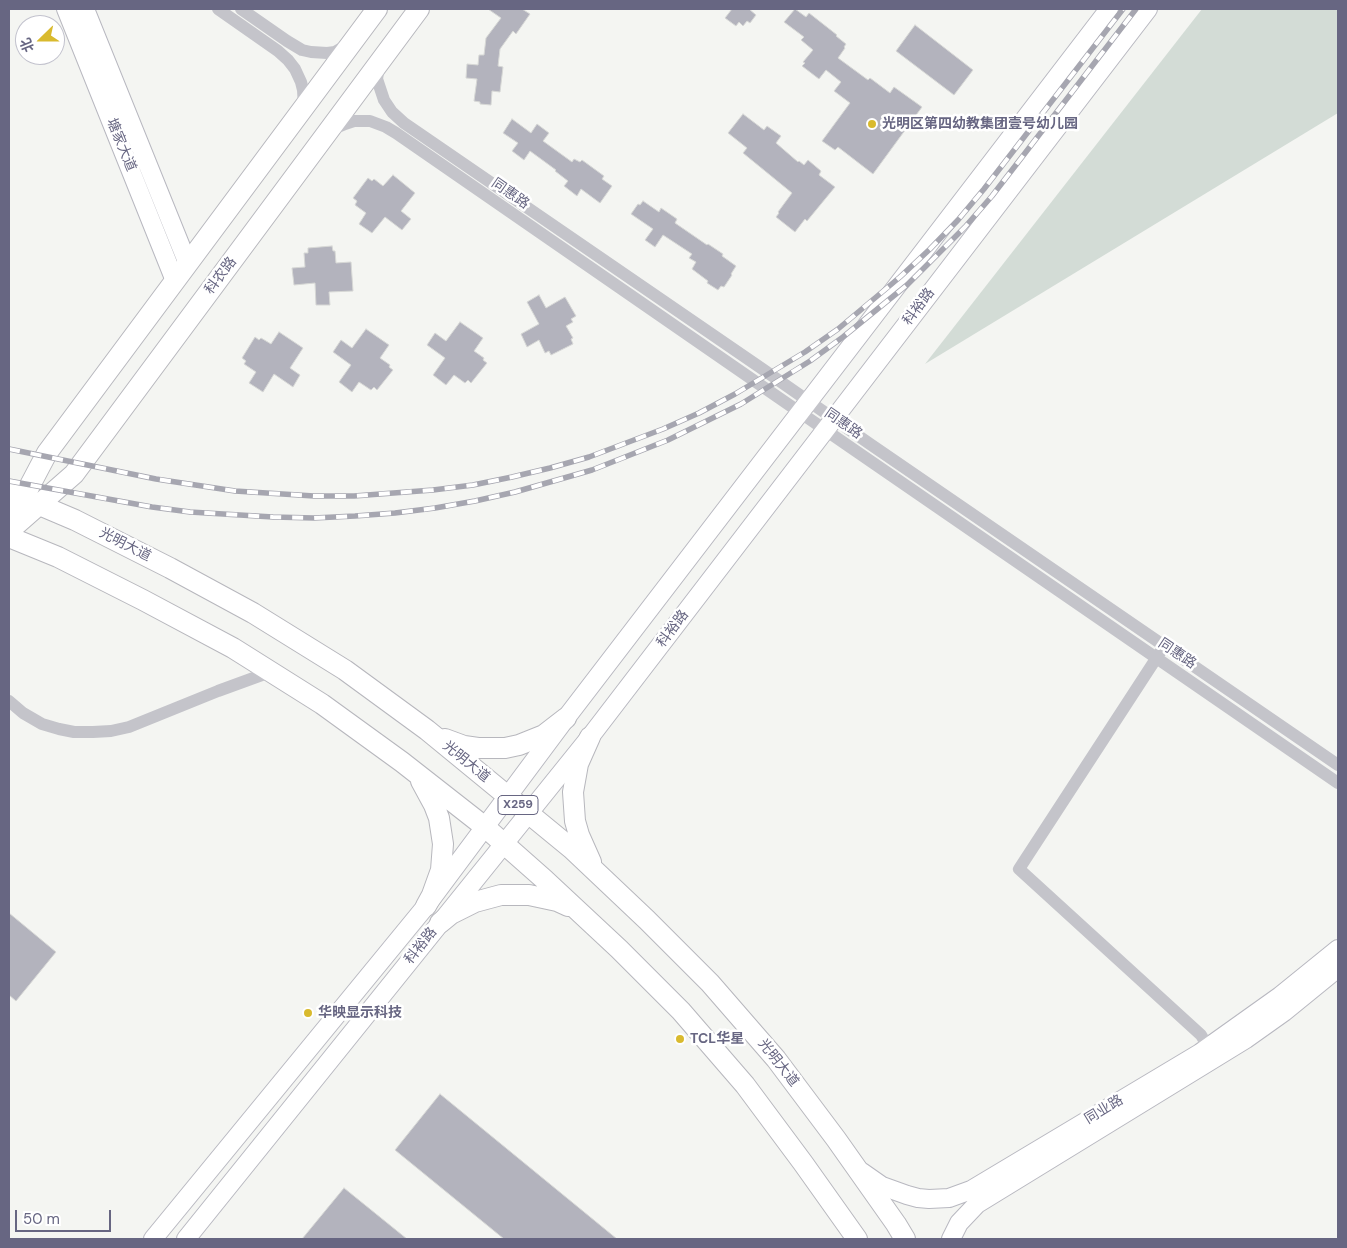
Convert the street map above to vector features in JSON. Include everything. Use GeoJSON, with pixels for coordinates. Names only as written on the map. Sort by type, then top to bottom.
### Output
{"type":"FeatureCollection","features":[{"type":"Feature","properties":{"kind":"main road","name":"塘家大道"},"geometry":{"type":"LineString","coordinates":[[66,9],[175,281]]}},
{"type":"Feature","properties":{"kind":"main road","name":"塘家大道"},"geometry":{"type":"LineString","coordinates":[[85,9],[188,264]]}},
{"type":"Feature","properties":{"kind":"main road","name":"科农路"},"geometry":{"type":"LineString","coordinates":[[9,526],[47,453],[377,9]]}},
{"type":"Feature","properties":{"kind":"main road","name":"科农路"},"geometry":{"type":"LineString","coordinates":[[9,531],[24,498],[74,474],[419,9]]}},
{"type":"Feature","properties":{"kind":"main road","name":"科裕路"},"geometry":{"type":"LineString","coordinates":[[153,1239],[426,906],[566,718],[1109,9]]}},
{"type":"Feature","properties":{"kind":"main road","name":"科裕路"},"geometry":{"type":"LineString","coordinates":[[186,1239],[590,737],[1148,9]]}},
{"type":"Feature","properties":{"kind":"main road","name":"光明大道"},"geometry":{"type":"LineString","coordinates":[[24,498],[75,520],[253,613],[345,670],[427,730],[572,849],[710,983],[776,1059],[905,1239]]}},
{"type":"Feature","properties":{"kind":"main road","name":"X259"},"geometry":{"type":"LineString","coordinates":[[9,536],[58,557],[233,648],[322,704],[402,762],[485,827],[583,915],[681,1010],[745,1085],[857,1239]]}},
{"type":"Feature","properties":{"kind":"main road"},"geometry":{"type":"LineString","coordinates":[[427,730],[464,746],[505,748],[525,743],[544,734],[566,718]]}},
{"type":"Feature","properties":{"kind":"main road"},"geometry":{"type":"LineString","coordinates":[[590,737],[578,764],[575,778],[573,792],[574,814],[584,848],[595,867],[609,884]]}},
{"type":"Feature","properties":{"kind":"main road"},"geometry":{"type":"LineString","coordinates":[[402,762],[417,777],[428,793],[439,818],[442,831],[441,870],[426,906]]}},
{"type":"Feature","properties":{"kind":"main road"},"geometry":{"type":"LineString","coordinates":[[440,923],[451,914],[475,902],[501,895],[514,894],[529,894],[557,901],[583,915]]}},
{"type":"Feature","properties":{"kind":"main road","name":"同业路"},"geometry":{"type":"LineString","coordinates":[[852,1163],[873,1181],[907,1195],[929,1199],[949,1198],[970,1190],[1208,1047],[1280,996],[1338,949]]}},
{"type":"Feature","properties":{"kind":"main road","name":"同业路"},"geometry":{"type":"LineString","coordinates":[[950,1239],[959,1223],[977,1204],[1246,1039],[1284,1012],[1338,968]]}},
{"type":"Feature","properties":{"kind":"street"},"geometry":{"type":"LineString","coordinates":[[218,9],[288,60],[301,82],[304,107]]}},
{"type":"Feature","properties":{"kind":"street"},"geometry":{"type":"LineString","coordinates":[[241,9],[294,46],[311,52],[319,54],[335,52],[355,39]]}},
{"type":"Feature","properties":{"kind":"street","name":"同惠路"},"geometry":{"type":"LineString","coordinates":[[381,60],[377,72],[379,86],[388,106],[397,117],[1157,658],[1338,783]]}},
{"type":"Feature","properties":{"kind":"street","name":"同惠路"},"geometry":{"type":"LineString","coordinates":[[325,135],[337,127],[354,121],[370,121],[386,127],[804,407]]}},
{"type":"Feature","properties":{"kind":"street","name":"同惠路"},"geometry":{"type":"LineString","coordinates":[[830,425],[1164,646],[1338,765]]}},
{"type":"Feature","properties":{"kind":"street"},"geometry":{"type":"LineString","coordinates":[[1164,646],[1019,870],[1201,1035],[1208,1047]]}},
{"type":"Feature","properties":{"kind":"street"},"geometry":{"type":"LineString","coordinates":[[9,701],[23,713],[42,724],[74,732],[111,731],[130,727],[270,672]]}},
{"type":"Feature","properties":{"kind":"shaded area"},"geometry":{"type":"Polygon","coordinates":[[[1202,9],[1338,9],[1338,113],[925,364],[1202,9]]]}},
{"type":"Feature","properties":{"kind":"building"},"geometry":{"type":"Polygon","coordinates":[[[488,9],[522,9],[530,14],[516,34],[513,31],[500,49],[498,66],[503,67],[500,92],[492,91],[491,105],[480,104],[480,102],[474,101],[477,79],[466,78],[467,64],[478,65],[479,55],[484,55],[486,38],[501,18],[488,9]]]}},
{"type":"Feature","properties":{"kind":"building"},"geometry":{"type":"Polygon","coordinates":[[[732,9],[749,9],[756,15],[750,23],[747,21],[743,26],[739,22],[736,26],[725,18],[732,9]]]}},
{"type":"Feature","properties":{"kind":"building","name":"光明区第四幼教集团壹号幼儿园"},"geometry":{"type":"Polygon","coordinates":[[[795,9],[806,17],[809,13],[846,44],[838,58],[890,93],[894,87],[922,107],[873,174],[838,147],[835,150],[822,141],[850,103],[834,91],[841,82],[826,70],[819,79],[802,66],[813,50],[801,40],[804,37],[784,22],[795,9]]]}},
{"type":"Feature","properties":{"kind":"building"},"geometry":{"type":"Polygon","coordinates":[[[915,25],[973,70],[954,95],[896,51],[915,25]]]}},
{"type":"Feature","properties":{"kind":"building"},"geometry":{"type":"Polygon","coordinates":[[[743,114],[764,130],[767,126],[781,136],[776,143],[798,162],[804,165],[808,160],[821,171],[819,175],[835,187],[807,221],[805,219],[795,232],[776,217],[792,193],[743,153],[747,148],[728,133],[743,114]]]}},
{"type":"Feature","properties":{"kind":"building"},"geometry":{"type":"Polygon","coordinates":[[[512,119],[531,133],[537,124],[549,133],[543,141],[572,162],[574,159],[580,162],[582,160],[604,176],[602,179],[612,186],[600,203],[581,189],[577,196],[564,186],[568,181],[530,151],[524,160],[512,151],[518,143],[503,133],[512,119]]]}},
{"type":"Feature","properties":{"kind":"building"},"geometry":{"type":"Polygon","coordinates":[[[393,175],[415,193],[401,211],[411,219],[402,230],[385,217],[372,233],[359,224],[366,213],[355,205],[357,201],[353,198],[368,178],[372,181],[374,179],[383,186],[393,175]]]}},
{"type":"Feature","properties":{"kind":"building"},"geometry":{"type":"Polygon","coordinates":[[[643,201],[659,212],[661,208],[677,219],[675,223],[723,254],[722,256],[736,266],[724,287],[721,286],[718,290],[707,283],[708,281],[692,269],[696,262],[689,258],[692,254],[663,235],[655,247],[645,240],[653,229],[631,214],[638,204],[640,205],[643,201]]]}},
{"type":"Feature","properties":{"kind":"building"},"geometry":{"type":"Polygon","coordinates":[[[332,246],[333,251],[335,251],[336,263],[351,262],[353,291],[329,292],[330,305],[316,305],[315,283],[294,285],[292,268],[305,267],[304,253],[308,253],[308,248],[332,246]]]}},
{"type":"Feature","properties":{"kind":"building"},"geometry":{"type":"Polygon","coordinates":[[[539,295],[546,308],[565,297],[576,316],[571,319],[573,322],[566,326],[573,338],[571,339],[573,344],[551,355],[549,351],[545,353],[539,340],[527,347],[521,334],[539,324],[527,302],[539,295]]]}},
{"type":"Feature","properties":{"kind":"building"},"geometry":{"type":"Polygon","coordinates":[[[460,322],[483,338],[474,351],[484,358],[483,360],[487,363],[471,383],[468,380],[465,383],[454,375],[446,385],[433,375],[445,358],[427,345],[435,333],[446,341],[460,322]]]}},
{"type":"Feature","properties":{"kind":"building"},"geometry":{"type":"Polygon","coordinates":[[[366,329],[389,345],[380,358],[390,365],[389,367],[393,370],[377,390],[374,387],[371,390],[359,382],[352,392],[339,382],[351,365],[333,352],[341,340],[352,348],[366,329]]]}},
{"type":"Feature","properties":{"kind":"building"},"geometry":{"type":"Polygon","coordinates":[[[279,332],[303,348],[290,368],[300,375],[293,387],[274,374],[263,392],[249,383],[256,372],[244,364],[246,361],[242,358],[255,337],[271,344],[279,332]]]}},
{"type":"Feature","properties":{"kind":"building"},"geometry":{"type":"Polygon","coordinates":[[[9,913],[56,952],[16,1001],[9,995],[9,913]]]}},
{"type":"Feature","properties":{"kind":"building"},"geometry":{"type":"Polygon","coordinates":[[[440,1094],[617,1239],[504,1239],[395,1150],[440,1094]]]}},
{"type":"Feature","properties":{"kind":"building"},"geometry":{"type":"Polygon","coordinates":[[[344,1188],[407,1239],[302,1239],[344,1188]]]}},
{"type":"Feature","properties":{"kind":"railway"},"geometry":{"type":"LineString","coordinates":[[9,449],[156,479],[235,491],[314,496],[354,496],[433,490],[473,485],[512,477],[589,457],[663,429],[735,394],[805,352],[838,329],[900,277],[958,220],[984,189],[1123,9]]}},
{"type":"Feature","properties":{"kind":"railway"},"geometry":{"type":"LineString","coordinates":[[9,481],[190,512],[314,518],[355,516],[435,508],[515,492],[592,470],[668,440],[741,404],[810,361],[907,285],[965,227],[992,196],[1136,9]]}},
{"type":"Feature","properties":{"kind":"place","name":"光明区第四幼教集团壹号幼儿园"},"geometry":{"type":"Point","coordinates":[872,124]}},
{"type":"Feature","properties":{"kind":"place","name":"华映显示科技"},"geometry":{"type":"Point","coordinates":[308,1013]}},
{"type":"Feature","properties":{"kind":"place","name":"TCL华星"},"geometry":{"type":"Point","coordinates":[680,1039]}}]}
